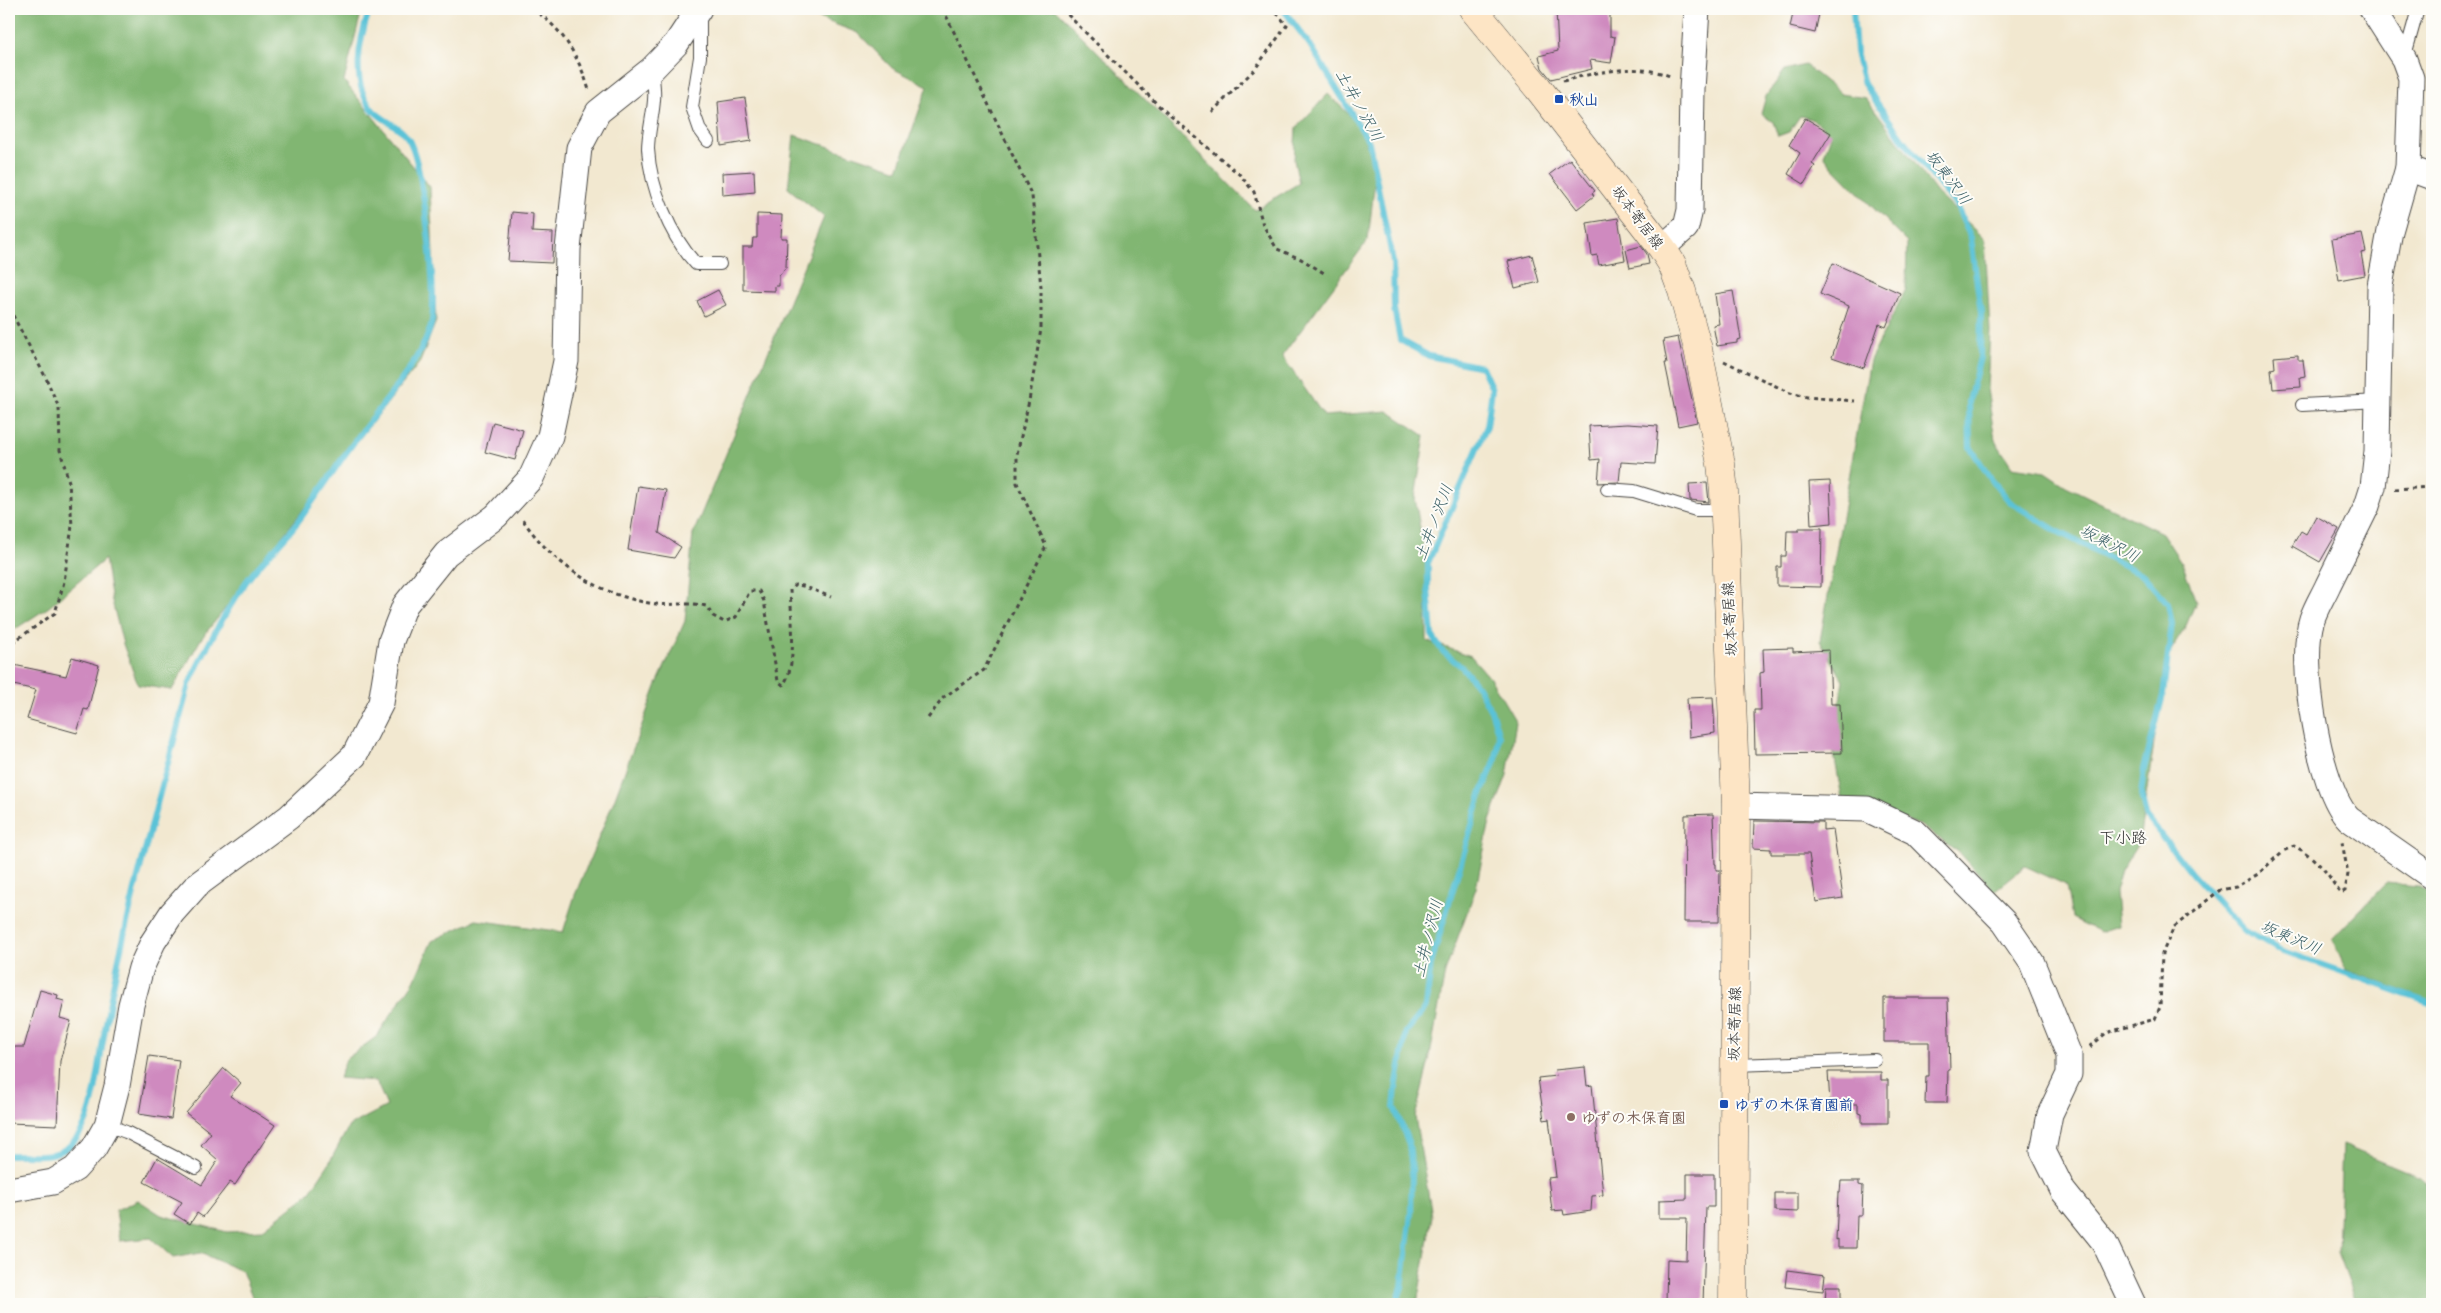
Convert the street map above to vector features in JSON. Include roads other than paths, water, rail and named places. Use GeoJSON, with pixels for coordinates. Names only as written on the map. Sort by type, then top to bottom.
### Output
{"type":"FeatureCollection","features":[{"type":"Feature","properties":{"kind":"main road","name":"坂本寄居線"},"geometry":{"type":"LineString","coordinates":[[1473,9],[1538,88],[1662,248],[1672,264],[1679,282],[1698,349],[1721,464],[1736,806],[1734,1304]]}},
{"type":"Feature","properties":{"kind":"street"},"geometry":{"type":"LineString","coordinates":[[9,1190],[54,1182],[75,1169],[94,1148],[107,1124],[117,1086],[134,990],[141,968],[172,913],[197,885],[289,817],[354,756],[381,703],[391,641],[405,605],[446,554],[496,516],[531,478],[550,436],[566,361],[568,249],[579,148],[598,112],[652,69],[676,44],[699,9]]}},
{"type":"Feature","properties":{"kind":"street"},"geometry":{"type":"LineString","coordinates":[[1662,248],[1686,227],[1690,210],[1692,90],[1697,9]]}},
{"type":"Feature","properties":{"kind":"street"},"geometry":{"type":"LineString","coordinates":[[2372,9],[2404,60],[2411,78],[2408,168],[2390,231],[2380,286],[2379,401],[2373,487],[2367,506],[2312,620],[2306,654],[2316,728],[2326,778],[2342,812],[2349,820],[2432,877]]}},
{"type":"Feature","properties":{"kind":"street"},"geometry":{"type":"LineString","coordinates":[[2408,168],[2432,177]]}},
{"type":"Feature","properties":{"kind":"street"},"geometry":{"type":"LineString","coordinates":[[1736,806],[1867,809],[1915,832],[2004,922],[2032,964],[2062,1032],[2069,1055],[2068,1074],[2050,1114],[2043,1151],[2063,1191],[2104,1242],[2133,1304]]}},
{"type":"Feature","properties":{"kind":"lane"},"geometry":{"type":"LineString","coordinates":[[699,9],[700,57],[692,106],[700,130],[708,141]]}},
{"type":"Feature","properties":{"kind":"lane"},"geometry":{"type":"LineString","coordinates":[[2404,60],[2418,9]]}},
{"type":"Feature","properties":{"kind":"lane"},"geometry":{"type":"LineString","coordinates":[[652,69],[654,98],[648,147],[650,166],[666,217],[685,252],[696,264],[720,264]]}},
{"type":"Feature","properties":{"kind":"lane"},"geometry":{"type":"LineString","coordinates":[[2302,405],[2379,401]]}},
{"type":"Feature","properties":{"kind":"lane"},"geometry":{"type":"LineString","coordinates":[[1607,489],[1634,491],[1696,510],[1724,510]]}},
{"type":"Feature","properties":{"kind":"lane"},"geometry":{"type":"LineString","coordinates":[[1734,1065],[1875,1060]]}},
{"type":"Feature","properties":{"kind":"lane"},"geometry":{"type":"LineString","coordinates":[[107,1124],[196,1168]]}},
{"type":"Feature","properties":{"kind":"waterway"},"geometry":{"type":"LineString","coordinates":[[9,1155],[47,1155],[62,1151],[77,1138],[84,1127],[97,1083],[111,996],[131,906],[189,684],[223,619],[246,582],[291,531],[305,512],[352,445],[413,364],[428,334],[432,320],[432,283],[428,230],[415,156],[407,137],[375,112],[367,101],[359,76],[362,34],[370,9]]}},
{"type":"Feature","properties":{"kind":"waterway","name":"土井ノ沢川"},"geometry":{"type":"LineString","coordinates":[[1283,9],[1310,45],[1369,142],[1393,262],[1394,309],[1400,340],[1429,356],[1482,367],[1492,389],[1487,426],[1428,563],[1432,635],[1442,651],[1462,667],[1478,687],[1492,713],[1499,736],[1496,759],[1482,791],[1431,964],[1426,1007],[1406,1032],[1394,1107],[1409,1144],[1412,1170],[1411,1213],[1402,1287],[1396,1304]]}},
{"type":"Feature","properties":{"kind":"waterway","name":"坂東沢川"},"geometry":{"type":"LineString","coordinates":[[1853,9],[1856,52],[1864,84],[1903,140],[1956,205],[1971,238],[1981,313],[1980,357],[1969,401],[1970,447],[1991,479],[2010,502],[2055,530],[2143,575],[2168,604],[2172,624],[2163,695],[2144,769],[2141,795],[2146,816],[2192,874],[2244,931],[2278,949],[2432,1004]]}},
{"type":"Feature","properties":{"kind":"place","name":"秋山"},"geometry":{"type":"Point","coordinates":[1559,99]}},
{"type":"Feature","properties":{"kind":"place","name":"ゆずの木保育園前"},"geometry":{"type":"Point","coordinates":[1724,1104]}},
{"type":"Feature","properties":{"kind":"place","name":"ゆずの木保育園"},"geometry":{"type":"Point","coordinates":[1571,1117]}},
{"type":"Feature","properties":{"kind":"district","name":"下小路"},"geometry":{"type":"Point","coordinates":[2123,837]}}]}
